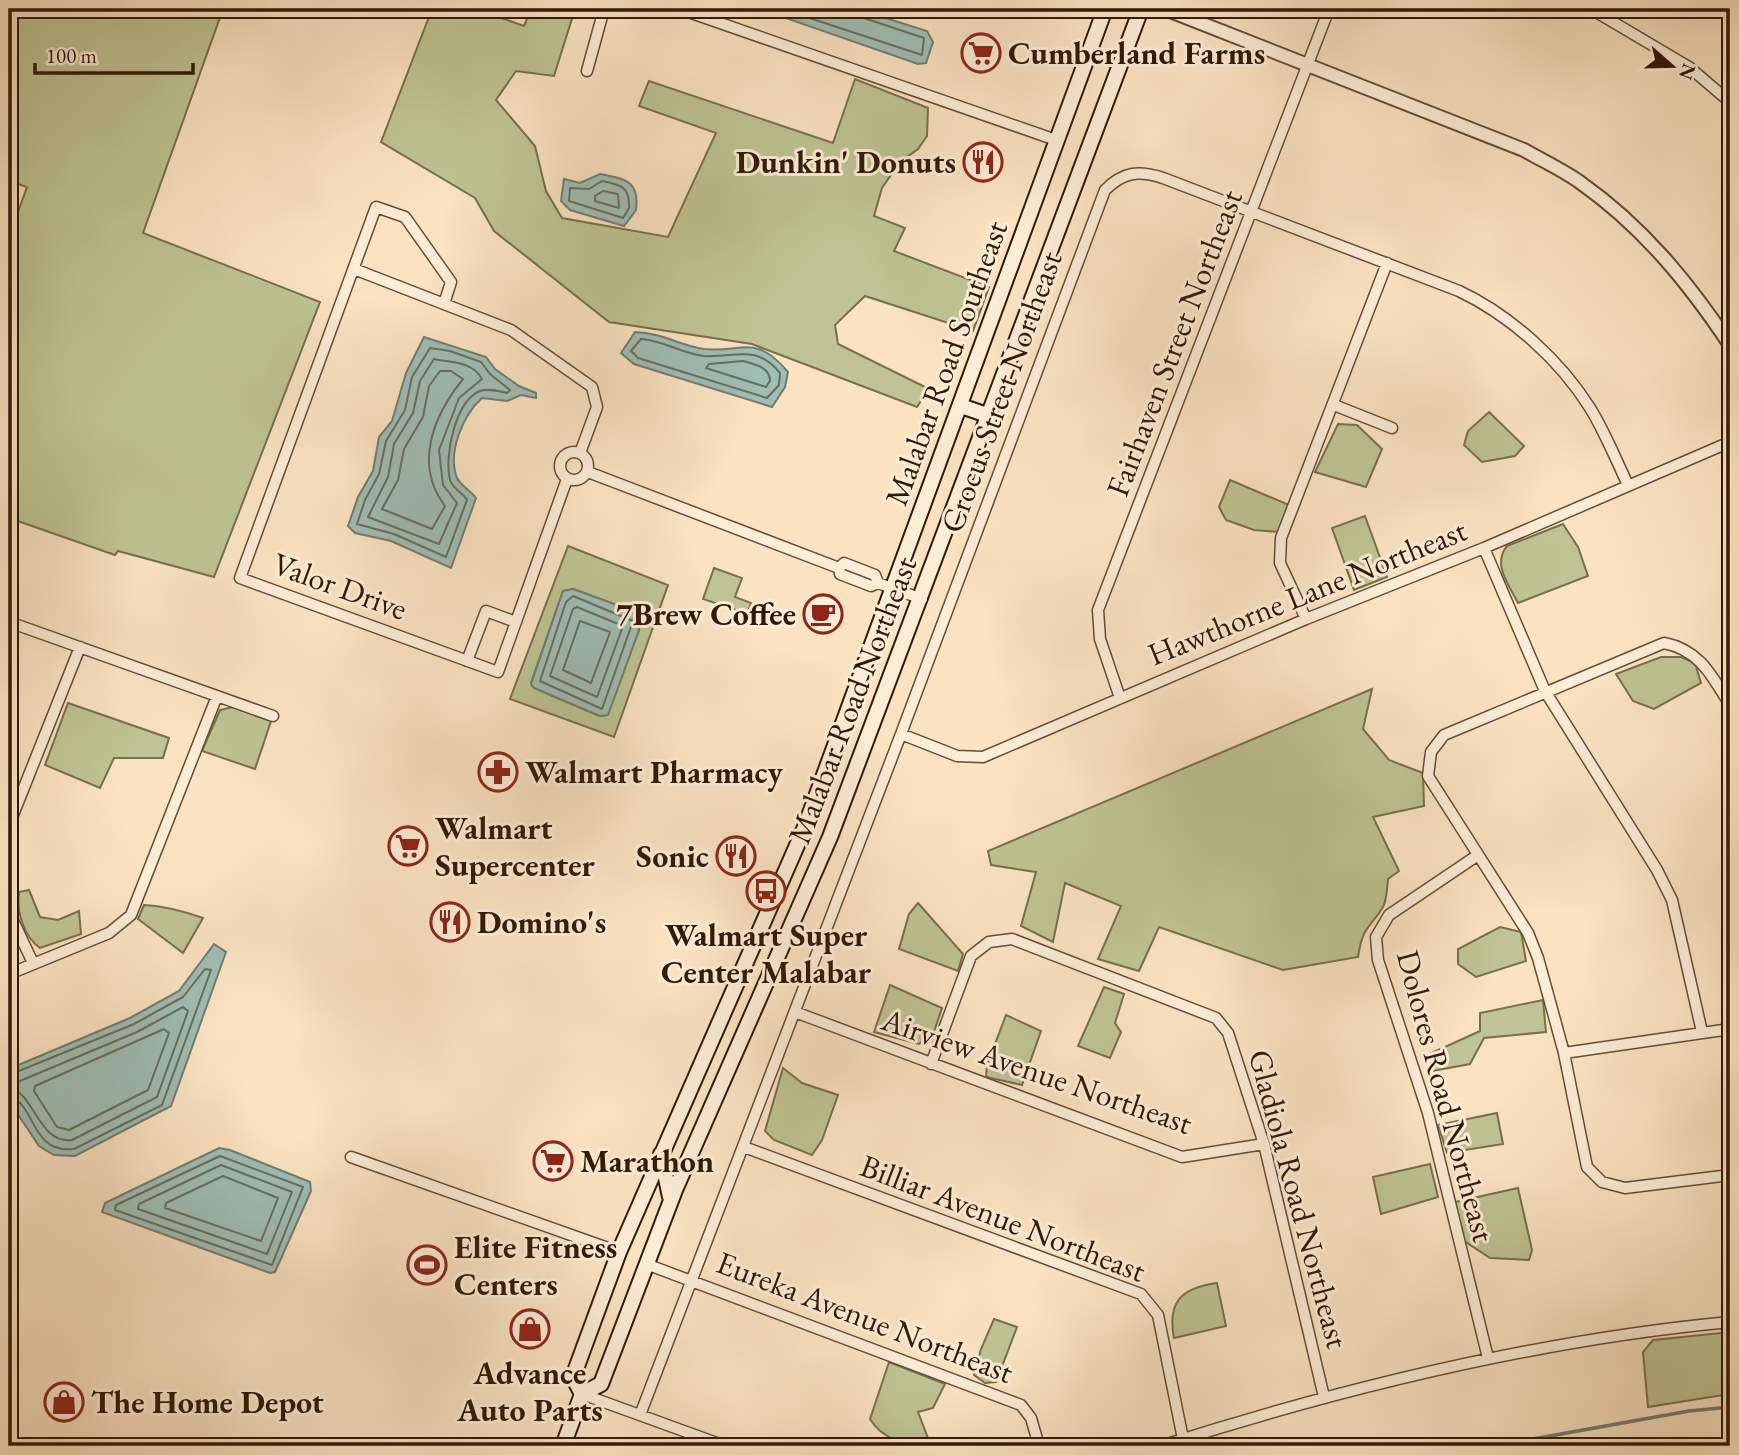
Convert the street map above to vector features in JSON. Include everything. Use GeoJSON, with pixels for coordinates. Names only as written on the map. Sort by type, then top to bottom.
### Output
{"type":"FeatureCollection","features":[{"type":"Feature","properties":{"kind":"main road","name":"Malabar Road Southeast"},"geometry":{"type":"LineString","coordinates":[[582,1394],[573,1377],[619,1252],[805,827],[895,589],[1105,9]]}},
{"type":"Feature","properties":{"kind":"main road","name":"Malabar Road Northeast"},"geometry":{"type":"LineString","coordinates":[[582,1394],[601,1384],[670,1202],[830,837],[922,599],[1141,9]]}},
{"type":"Feature","properties":{"kind":"main road"},"geometry":{"type":"LineString","coordinates":[[961,406],[990,416]]}},
{"type":"Feature","properties":{"kind":"main road"},"geometry":{"type":"LineString","coordinates":[[661,1154],[670,1202]]}},
{"type":"Feature","properties":{"kind":"main road"},"geometry":{"type":"LineString","coordinates":[[563,1446],[582,1394]]}},
{"type":"Feature","properties":{"kind":"street"},"geometry":{"type":"LineString","coordinates":[[587,71],[604,9]]}},
{"type":"Feature","properties":{"kind":"street"},"geometry":{"type":"LineString","coordinates":[[680,9],[1056,140]]}},
{"type":"Feature","properties":{"kind":"street"},"geometry":{"type":"LineString","coordinates":[[1164,9],[1524,150],[1579,181],[1624,216],[1663,253],[1699,296],[1730,345]]}},
{"type":"Feature","properties":{"kind":"street","name":"Fairhaven Street Northeast"},"geometry":{"type":"LineString","coordinates":[[1120,698],[1100,639],[1098,610],[1329,9]]}},
{"type":"Feature","properties":{"kind":"street"},"geometry":{"type":"LineString","coordinates":[[1591,9],[1689,67],[1730,102]]}},
{"type":"Feature","properties":{"kind":"street","name":"Crocus Street Northeast"},"geometry":{"type":"LineString","coordinates":[[640,1415],[901,734],[1105,190],[1118,177],[1135,172],[1149,173],[1253,212]]}},
{"type":"Feature","properties":{"kind":"street","name":"Valor Drive"},"geometry":{"type":"LineString","coordinates":[[354,269],[444,304],[511,330],[592,387],[597,407],[580,453],[569,453],[562,459],[560,468],[567,479],[498,672],[240,578],[376,207],[405,217],[451,282],[444,304]]}},
{"type":"Feature","properties":{"kind":"street"},"geometry":{"type":"LineString","coordinates":[[1253,212],[1387,263],[1477,300],[1499,313],[1550,359],[1590,408],[1628,485]]}},
{"type":"Feature","properties":{"kind":"street"},"geometry":{"type":"LineString","coordinates":[[1306,619],[1280,563],[1281,538],[1387,263]]}},
{"type":"Feature","properties":{"kind":"street"},"geometry":{"type":"LineString","coordinates":[[1334,405],[1392,428]]}},
{"type":"Feature","properties":{"kind":"street","name":"Hawthorne Lane Northeast"},"geometry":{"type":"LineString","coordinates":[[901,734],[957,756],[983,757],[1730,442]]}},
{"type":"Feature","properties":{"kind":"street"},"geometry":{"type":"LineString","coordinates":[[567,479],[581,479],[588,472],[588,462],[580,453]]}},
{"type":"Feature","properties":{"kind":"street"},"geometry":{"type":"LineString","coordinates":[[588,472],[839,568],[840,574],[871,586],[878,583],[922,599]]}},
{"type":"Feature","properties":{"kind":"street"},"geometry":{"type":"LineString","coordinates":[[1484,548],[1545,691],[1657,870],[1672,900],[1702,1032]]}},
{"type":"Feature","properties":{"kind":"street"},"geometry":{"type":"LineString","coordinates":[[467,661],[486,611],[516,622]]}},
{"type":"Feature","properties":{"kind":"street"},"geometry":{"type":"LineString","coordinates":[[9,622],[273,716]]}},
{"type":"Feature","properties":{"kind":"street"},"geometry":{"type":"LineString","coordinates":[[1730,705],[1705,664],[1683,646],[1664,643],[1444,735],[1431,752],[1428,776],[1528,933],[1538,958],[1564,1053],[1587,1167],[1602,1182],[1625,1188],[1730,1175]]}},
{"type":"Feature","properties":{"kind":"street"},"geometry":{"type":"LineString","coordinates":[[9,825],[80,647]]}},
{"type":"Feature","properties":{"kind":"street"},"geometry":{"type":"LineString","coordinates":[[9,974],[109,933],[131,915],[217,696]]}},
{"type":"Feature","properties":{"kind":"street","name":"Dolores Road Northeast"},"geometry":{"type":"LineString","coordinates":[[1479,856],[1388,915],[1376,937],[1378,960],[1428,1113],[1488,1358]]}},
{"type":"Feature","properties":{"kind":"street"},"geometry":{"type":"LineString","coordinates":[[9,912],[33,963]]}},
{"type":"Feature","properties":{"kind":"street","name":"Gladiola Road Northeast"},"geometry":{"type":"LineString","coordinates":[[931,1064],[971,956],[989,942],[1012,939],[1216,1018],[1228,1033],[1264,1144],[1324,1397]]}},
{"type":"Feature","properties":{"kind":"street","name":"Airview Avenue Northeast"},"geometry":{"type":"LineString","coordinates":[[795,1012],[1182,1157],[1264,1144]]}},
{"type":"Feature","properties":{"kind":"street"},"geometry":{"type":"LineString","coordinates":[[1564,1053],[1730,1029]]}},
{"type":"Feature","properties":{"kind":"street","name":"Billiar Avenue Northeast"},"geometry":{"type":"LineString","coordinates":[[744,1147],[1140,1294],[1158,1315],[1183,1439]]}},
{"type":"Feature","properties":{"kind":"street"},"geometry":{"type":"LineString","coordinates":[[351,1157],[619,1252]]}},
{"type":"Feature","properties":{"kind":"street","name":"Eureka Avenue Northeast"},"geometry":{"type":"LineString","coordinates":[[646,1264],[1021,1405],[1031,1418],[1040,1446]]}},
{"type":"Feature","properties":{"kind":"street"},"geometry":{"type":"LineString","coordinates":[[1161,1446],[1324,1397],[1488,1358],[1730,1322]]}},
{"type":"Feature","properties":{"kind":"street"},"geometry":{"type":"LineString","coordinates":[[582,1394],[725,1446]]}},
{"type":"Feature","properties":{"kind":"green space"},"geometry":{"type":"Polygon","coordinates":[[[22,9],[223,9],[143,233],[320,302],[214,577],[118,551],[115,555],[9,518],[9,237],[27,187],[9,181],[9,44],[22,9]]]}},
{"type":"Feature","properties":{"kind":"green space"},"geometry":{"type":"Polygon","coordinates":[[[432,9],[476,9],[524,26],[531,9],[575,9],[554,76],[516,71],[496,100],[535,146],[546,191],[562,218],[668,237],[716,133],[639,106],[649,81],[833,143],[855,79],[928,108],[927,136],[918,149],[900,162],[882,188],[874,216],[905,228],[894,251],[989,287],[973,331],[865,296],[835,325],[838,344],[929,389],[917,407],[752,344],[609,322],[494,231],[475,198],[381,142],[432,9]]]}},
{"type":"Feature","properties":{"kind":"green space"},"geometry":{"type":"Polygon","coordinates":[[[1489,412],[1524,446],[1515,456],[1482,462],[1464,445],[1468,431],[1489,412]]]}},
{"type":"Feature","properties":{"kind":"green space"},"geometry":{"type":"Polygon","coordinates":[[[1338,424],[1357,425],[1382,449],[1366,487],[1315,472],[1338,424]]]}},
{"type":"Feature","properties":{"kind":"green space"},"geometry":{"type":"Polygon","coordinates":[[[1230,480],[1289,505],[1279,532],[1254,530],[1226,520],[1219,507],[1230,480]]]}},
{"type":"Feature","properties":{"kind":"green space"},"geometry":{"type":"Polygon","coordinates":[[[1365,516],[1387,577],[1354,590],[1332,528],[1365,516]]]}},
{"type":"Feature","properties":{"kind":"green space"},"geometry":{"type":"Polygon","coordinates":[[[1563,524],[1578,547],[1588,576],[1518,603],[1504,575],[1501,560],[1503,553],[1507,546],[1563,524]]]}},
{"type":"Feature","properties":{"kind":"green space"},"geometry":{"type":"Polygon","coordinates":[[[568,546],[668,585],[614,737],[510,699],[568,546]],[[573,589],[563,591],[531,683],[534,688],[599,716],[607,715],[639,630],[640,617],[633,611],[573,589]]]}},
{"type":"Feature","properties":{"kind":"green space"},"geometry":{"type":"Polygon","coordinates":[[[714,568],[742,578],[735,597],[751,603],[747,614],[703,599],[714,568]]]}},
{"type":"Feature","properties":{"kind":"green space"},"geometry":{"type":"Polygon","coordinates":[[[1661,657],[1681,657],[1695,663],[1701,683],[1654,709],[1633,701],[1616,674],[1661,657]]]}},
{"type":"Feature","properties":{"kind":"green space"},"geometry":{"type":"Polygon","coordinates":[[[1372,689],[1363,729],[1389,760],[1423,773],[1424,806],[1373,817],[1399,871],[1388,879],[1384,904],[1364,933],[1358,957],[1283,970],[1159,927],[1139,971],[1098,959],[1121,906],[1065,883],[1053,942],[1021,926],[1036,872],[991,865],[988,851],[1372,689]]]}},
{"type":"Feature","properties":{"kind":"green space"},"geometry":{"type":"Polygon","coordinates":[[[68,703],[169,738],[163,758],[114,758],[100,788],[45,765],[68,703]]]}},
{"type":"Feature","properties":{"kind":"green space"},"geometry":{"type":"Polygon","coordinates":[[[233,707],[271,721],[255,769],[202,751],[220,710],[233,707]]]}},
{"type":"Feature","properties":{"kind":"green space"},"geometry":{"type":"Polygon","coordinates":[[[29,890],[40,917],[58,920],[79,911],[81,934],[40,948],[34,943],[20,915],[18,899],[19,892],[29,890]]]}},
{"type":"Feature","properties":{"kind":"green space"},"geometry":{"type":"Polygon","coordinates":[[[918,903],[963,954],[958,971],[899,949],[909,914],[918,903]]]}},
{"type":"Feature","properties":{"kind":"green space"},"geometry":{"type":"Polygon","coordinates":[[[144,905],[174,909],[203,918],[183,953],[138,919],[144,905]]]}},
{"type":"Feature","properties":{"kind":"green space"},"geometry":{"type":"Polygon","coordinates":[[[1500,927],[1521,932],[1526,961],[1476,977],[1458,964],[1458,949],[1500,927]]]}},
{"type":"Feature","properties":{"kind":"green space"},"geometry":{"type":"Polygon","coordinates":[[[890,985],[942,1008],[934,1032],[919,1044],[874,1032],[890,985]]]}},
{"type":"Feature","properties":{"kind":"green space"},"geometry":{"type":"Polygon","coordinates":[[[1104,987],[1124,994],[1115,1023],[1121,1032],[1110,1058],[1078,1046],[1104,987]]]}},
{"type":"Feature","properties":{"kind":"green space"},"geometry":{"type":"Polygon","coordinates":[[[1543,1000],[1546,1032],[1484,1038],[1470,1064],[1433,1071],[1425,1056],[1480,1031],[1480,1013],[1543,1000]]]}},
{"type":"Feature","properties":{"kind":"green space"},"geometry":{"type":"Polygon","coordinates":[[[1006,1015],[1041,1031],[1022,1085],[986,1077],[987,1065],[1006,1015]]]}},
{"type":"Feature","properties":{"kind":"green space"},"geometry":{"type":"Polygon","coordinates":[[[783,1068],[802,1083],[838,1095],[822,1140],[812,1155],[774,1140],[765,1131],[783,1068]]]}},
{"type":"Feature","properties":{"kind":"green space"},"geometry":{"type":"Polygon","coordinates":[[[1497,1113],[1503,1144],[1447,1153],[1438,1125],[1497,1113]]]}},
{"type":"Feature","properties":{"kind":"green space"},"geometry":{"type":"Polygon","coordinates":[[[1430,1164],[1438,1197],[1381,1214],[1373,1177],[1430,1164]]]}},
{"type":"Feature","properties":{"kind":"green space"},"geometry":{"type":"Polygon","coordinates":[[[1518,1188],[1532,1250],[1529,1260],[1490,1258],[1464,1241],[1455,1202],[1518,1188]]]}},
{"type":"Feature","properties":{"kind":"green space"},"geometry":{"type":"Polygon","coordinates":[[[1217,1283],[1226,1326],[1174,1338],[1173,1315],[1179,1299],[1194,1289],[1217,1283]]]}},
{"type":"Feature","properties":{"kind":"green space"},"geometry":{"type":"Polygon","coordinates":[[[994,1319],[1017,1327],[996,1382],[985,1383],[974,1375],[981,1349],[994,1319]]]}},
{"type":"Feature","properties":{"kind":"green space"},"geometry":{"type":"Polygon","coordinates":[[[1730,1332],[1730,1394],[1648,1407],[1643,1352],[1653,1340],[1730,1332]]]}},
{"type":"Feature","properties":{"kind":"green space"},"geometry":{"type":"Polygon","coordinates":[[[889,1362],[945,1384],[933,1408],[918,1412],[931,1446],[914,1445],[889,1437],[870,1419],[889,1362]]]}},
{"type":"Feature","properties":{"kind":"water"},"geometry":{"type":"Polygon","coordinates":[[[760,9],[857,9],[927,31],[933,42],[926,63],[918,64],[760,9]]]}},
{"type":"Feature","properties":{"kind":"water"},"geometry":{"type":"Polygon","coordinates":[[[600,174],[623,179],[635,192],[636,210],[624,226],[570,210],[561,201],[564,179],[580,183],[600,174]]]}},
{"type":"Feature","properties":{"kind":"water"},"geometry":{"type":"Polygon","coordinates":[[[635,332],[704,349],[757,349],[777,360],[788,372],[785,387],[772,407],[634,364],[621,353],[635,332]]]}},
{"type":"Feature","properties":{"kind":"water"},"geometry":{"type":"Polygon","coordinates":[[[424,337],[486,357],[495,369],[519,386],[536,393],[536,398],[521,395],[507,401],[482,398],[463,424],[456,446],[454,468],[459,481],[476,498],[451,568],[391,541],[355,533],[348,526],[358,497],[373,471],[379,437],[392,421],[406,373],[424,337]]]}},
{"type":"Feature","properties":{"kind":"water"},"geometry":{"type":"Polygon","coordinates":[[[573,589],[633,611],[640,617],[639,630],[608,715],[600,716],[534,688],[531,684],[563,591],[573,589]]]}},
{"type":"Feature","properties":{"kind":"water"},"geometry":{"type":"Polygon","coordinates":[[[214,944],[226,952],[171,1106],[75,1156],[54,1155],[39,1146],[9,1101],[9,1069],[130,1018],[179,991],[214,944]]]}},
{"type":"Feature","properties":{"kind":"water"},"geometry":{"type":"Polygon","coordinates":[[[219,1148],[310,1182],[311,1191],[275,1272],[270,1273],[102,1212],[105,1203],[219,1148]]]}},
{"type":"Feature","properties":{"kind":"waterway"},"geometry":{"type":"LineString","coordinates":[[1494,1446],[1689,1411],[1730,1407]]}},
{"type":"Feature","properties":{"kind":"place","name":"Cumberland Farms"},"geometry":{"type":"Point","coordinates":[981,53]}},
{"type":"Feature","properties":{"kind":"place","name":"Dunkin' Donuts"},"geometry":{"type":"Point","coordinates":[983,162]}},
{"type":"Feature","properties":{"kind":"place","name":"7Brew Coffee"},"geometry":{"type":"Point","coordinates":[823,614]}},
{"type":"Feature","properties":{"kind":"place","name":"Walmart Pharmacy"},"geometry":{"type":"Point","coordinates":[498,772]}},
{"type":"Feature","properties":{"kind":"place","name":"Walmart Supercenter"},"geometry":{"type":"Point","coordinates":[408,846]}},
{"type":"Feature","properties":{"kind":"place","name":"Sonic"},"geometry":{"type":"Point","coordinates":[736,856]}},
{"type":"Feature","properties":{"kind":"place","name":"Walmart Super Center Malabar"},"geometry":{"type":"Point","coordinates":[766,891]}},
{"type":"Feature","properties":{"kind":"place","name":"Domino's"},"geometry":{"type":"Point","coordinates":[450,922]}},
{"type":"Feature","properties":{"kind":"place","name":"Marathon"},"geometry":{"type":"Point","coordinates":[553,1161]}},
{"type":"Feature","properties":{"kind":"place","name":"Elite Fitness Centers"},"geometry":{"type":"Point","coordinates":[427,1265]}},
{"type":"Feature","properties":{"kind":"place","name":"Advance Auto Parts"},"geometry":{"type":"Point","coordinates":[530,1329]}},
{"type":"Feature","properties":{"kind":"place","name":"The Home Depot"},"geometry":{"type":"Point","coordinates":[64,1402]}}]}
